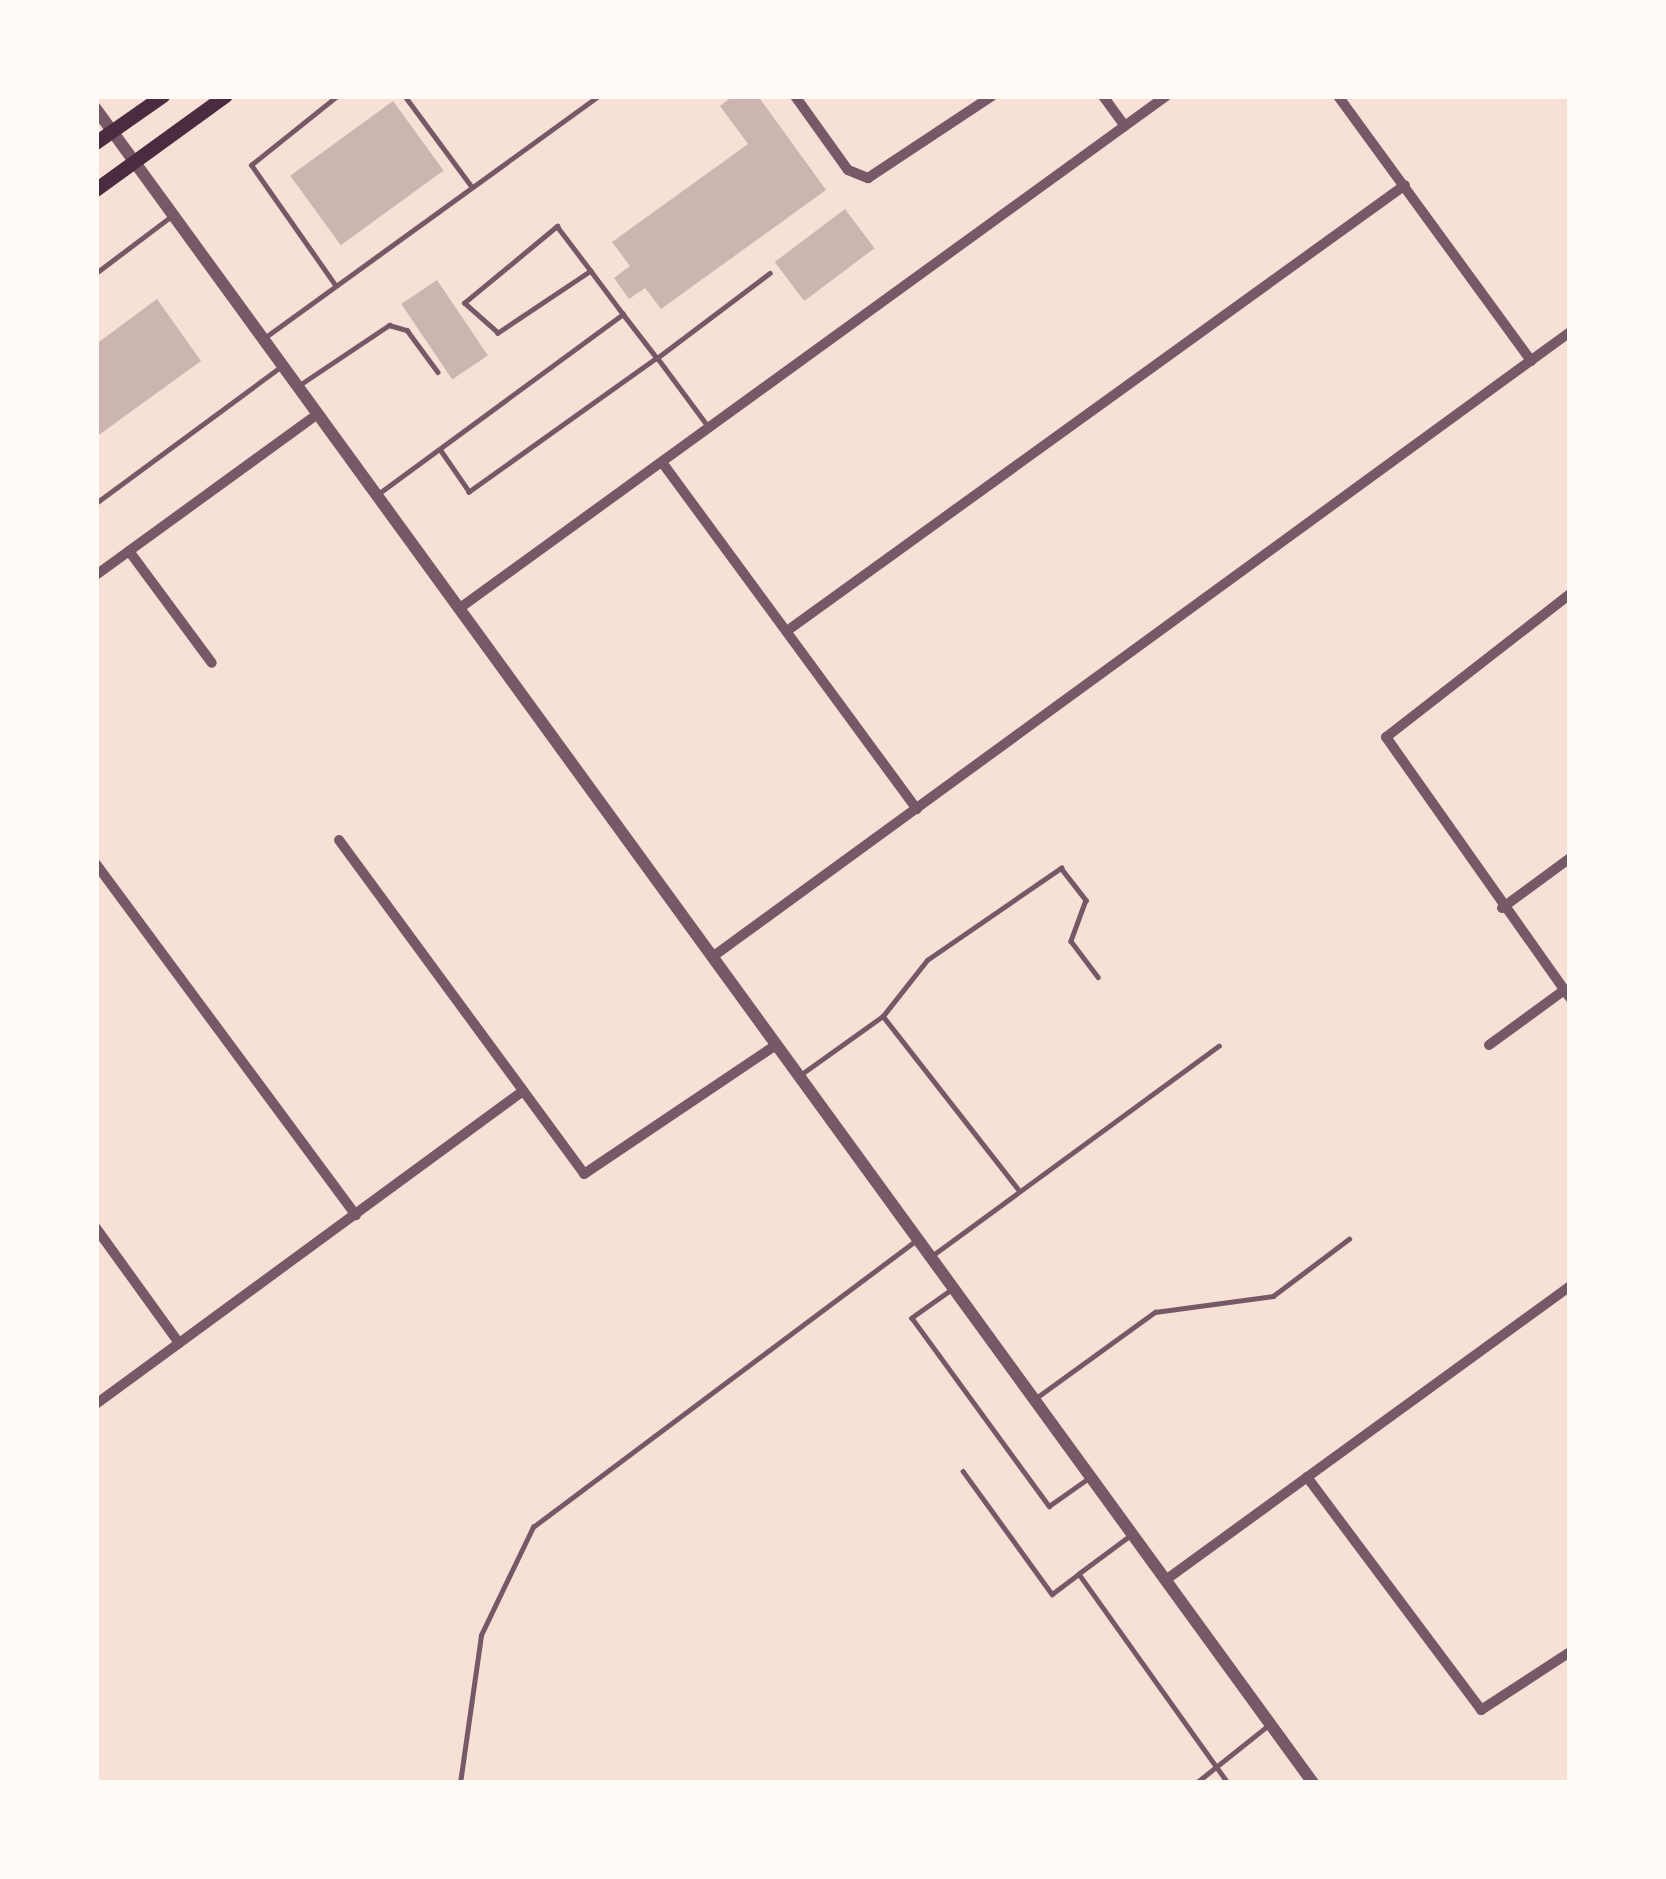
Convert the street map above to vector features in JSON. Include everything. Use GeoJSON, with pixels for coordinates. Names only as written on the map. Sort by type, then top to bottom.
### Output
{"type":"FeatureCollection","features":[{"type":"Feature","properties":{"kind":"main road"},"geometry":{"type":"LineString","coordinates":[[96,143],[163,96]]}},
{"type":"Feature","properties":{"kind":"main road"},"geometry":{"type":"LineString","coordinates":[[96,190],[226,96]]}},
{"type":"Feature","properties":{"kind":"street"},"geometry":{"type":"LineString","coordinates":[[795,96],[848,170],[868,178],[992,96]]}},
{"type":"Feature","properties":{"kind":"street"},"geometry":{"type":"LineString","coordinates":[[1103,96],[1125,126]]}},
{"type":"Feature","properties":{"kind":"street"},"geometry":{"type":"LineString","coordinates":[[464,604],[711,431],[1166,96]]}},
{"type":"Feature","properties":{"kind":"street"},"geometry":{"type":"LineString","coordinates":[[1338,96],[1531,361]]}},
{"type":"Feature","properties":{"kind":"street"},"geometry":{"type":"LineString","coordinates":[[96,109],[262,340],[464,604],[776,1045],[1313,1783]]}},
{"type":"Feature","properties":{"kind":"street"},"geometry":{"type":"LineString","coordinates":[[791,628],[1406,185]]}},
{"type":"Feature","properties":{"kind":"street"},"geometry":{"type":"LineString","coordinates":[[715,955],[1570,332]]}},
{"type":"Feature","properties":{"kind":"street"},"geometry":{"type":"LineString","coordinates":[[96,575],[318,414]]}},
{"type":"Feature","properties":{"kind":"street"},"geometry":{"type":"LineString","coordinates":[[664,465],[791,628],[916,809]]}},
{"type":"Feature","properties":{"kind":"street"},"geometry":{"type":"LineString","coordinates":[[129,551],[212,663]]}},
{"type":"Feature","properties":{"kind":"street"},"geometry":{"type":"LineString","coordinates":[[1489,1046],[1567,995],[1386,737],[1570,594]]}},
{"type":"Feature","properties":{"kind":"street"},"geometry":{"type":"LineString","coordinates":[[339,840],[519,1094],[584,1174],[776,1045]]}},
{"type":"Feature","properties":{"kind":"street"},"geometry":{"type":"LineString","coordinates":[[1502,908],[1570,859]]}},
{"type":"Feature","properties":{"kind":"street"},"geometry":{"type":"LineString","coordinates":[[96,864],[356,1215]]}},
{"type":"Feature","properties":{"kind":"street"},"geometry":{"type":"LineString","coordinates":[[96,1404],[519,1094]]}},
{"type":"Feature","properties":{"kind":"street"},"geometry":{"type":"LineString","coordinates":[[96,1228],[179,1343]]}},
{"type":"Feature","properties":{"kind":"street"},"geometry":{"type":"LineString","coordinates":[[1167,1579],[1570,1286]]}},
{"type":"Feature","properties":{"kind":"street"},"geometry":{"type":"LineString","coordinates":[[1307,1477],[1481,1709],[1570,1652]]}},
{"type":"Feature","properties":{"kind":"lane"},"geometry":{"type":"LineString","coordinates":[[335,285],[251,165],[337,96]]}},
{"type":"Feature","properties":{"kind":"lane"},"geometry":{"type":"LineString","coordinates":[[405,96],[472,187]]}},
{"type":"Feature","properties":{"kind":"lane"},"geometry":{"type":"LineString","coordinates":[[262,340],[598,96]]}},
{"type":"Feature","properties":{"kind":"lane"},"geometry":{"type":"LineString","coordinates":[[96,273],[173,215]]}},
{"type":"Feature","properties":{"kind":"lane"},"geometry":{"type":"LineString","coordinates":[[591,271],[498,333],[464,303],[557,226],[591,271],[711,431]]}},
{"type":"Feature","properties":{"kind":"lane"},"geometry":{"type":"LineString","coordinates":[[440,450],[470,492],[770,273]]}},
{"type":"Feature","properties":{"kind":"lane"},"geometry":{"type":"LineString","coordinates":[[378,494],[623,314]]}},
{"type":"Feature","properties":{"kind":"lane"},"geometry":{"type":"LineString","coordinates":[[298,386],[389,325],[407,330],[438,372]]}},
{"type":"Feature","properties":{"kind":"lane"},"geometry":{"type":"LineString","coordinates":[[96,503],[283,366]]}},
{"type":"Feature","properties":{"kind":"lane"},"geometry":{"type":"LineString","coordinates":[[799,1076],[883,1016],[927,960],[1061,868],[1086,900],[1071,941],[1098,977]]}},
{"type":"Feature","properties":{"kind":"lane"},"geometry":{"type":"LineString","coordinates":[[883,1016],[1019,1192]]}},
{"type":"Feature","properties":{"kind":"lane"},"geometry":{"type":"LineString","coordinates":[[932,1256],[1219,1046]]}},
{"type":"Feature","properties":{"kind":"lane"},"geometry":{"type":"LineString","coordinates":[[460,1783],[482,1635],[533,1527],[919,1238]]}},
{"type":"Feature","properties":{"kind":"lane"},"geometry":{"type":"LineString","coordinates":[[1036,1398],[1155,1312],[1274,1296],[1349,1240]]}},
{"type":"Feature","properties":{"kind":"lane"},"geometry":{"type":"LineString","coordinates":[[955,1287],[912,1318],[1049,1506],[1093,1476]]}},
{"type":"Feature","properties":{"kind":"lane"},"geometry":{"type":"LineString","coordinates":[[963,1471],[1052,1594],[1134,1534]]}},
{"type":"Feature","properties":{"kind":"lane"},"geometry":{"type":"LineString","coordinates":[[1079,1574],[1228,1783]]}},
{"type":"Feature","properties":{"kind":"lane"},"geometry":{"type":"LineString","coordinates":[[1196,1783],[1214,1763],[1270,1723]]}},
{"type":"Feature","properties":{"kind":"building"},"geometry":{"type":"Polygon","coordinates":[[[733,96],[758,96],[826,190],[661,309],[645,288],[629,299],[614,278],[630,266],[612,242],[748,144],[720,106],[733,96]]]}},
{"type":"Feature","properties":{"kind":"building"},"geometry":{"type":"Polygon","coordinates":[[[393,101],[444,171],[341,245],[290,176],[393,101]]]}},
{"type":"Feature","properties":{"kind":"building"},"geometry":{"type":"Polygon","coordinates":[[[845,209],[874,248],[804,301],[775,262],[845,209]]]}},
{"type":"Feature","properties":{"kind":"building"},"geometry":{"type":"Polygon","coordinates":[[[437,280],[488,355],[452,379],[401,304],[437,280]]]}},
{"type":"Feature","properties":{"kind":"building"},"geometry":{"type":"Polygon","coordinates":[[[157,299],[201,361],[96,437],[96,344],[157,299]]]}}]}
